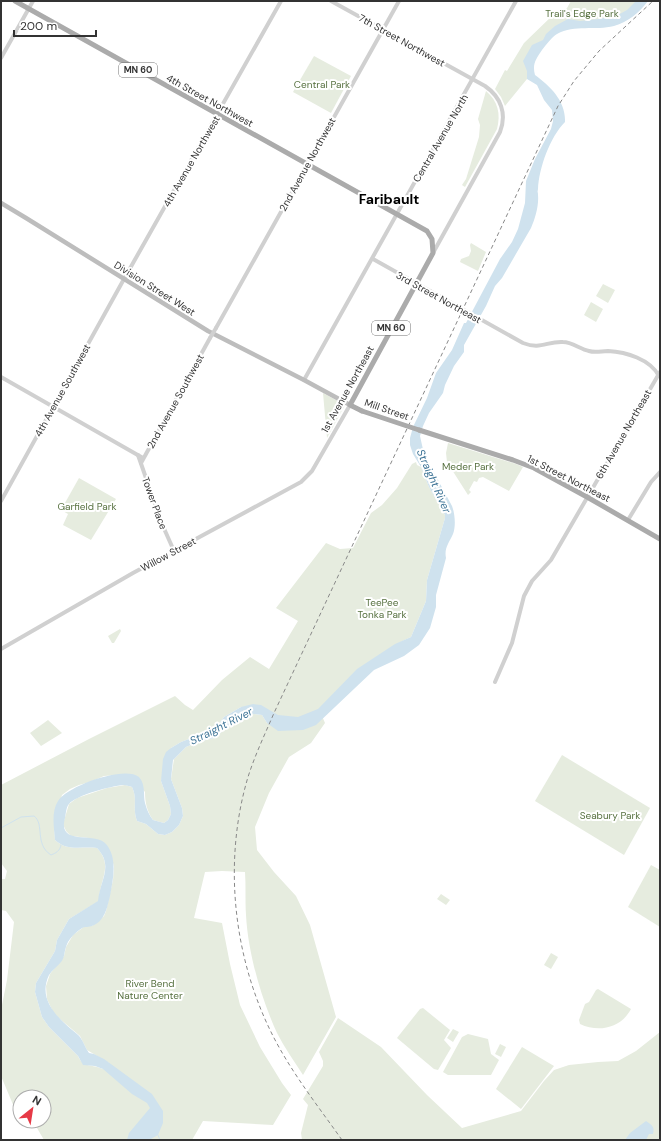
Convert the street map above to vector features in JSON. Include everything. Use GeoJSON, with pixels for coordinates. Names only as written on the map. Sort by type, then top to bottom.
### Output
{"type":"FeatureCollection","features":[{"type":"Feature","properties":{"kind":"main road","name":"4th Street Northwest"},"geometry":{"type":"LineString","coordinates":[[15,1],[397,214]]}},
{"type":"Feature","properties":{"kind":"main road","name":"Division Street West"},"geometry":{"type":"LineString","coordinates":[[1,203],[208,331],[350,405]]}},
{"type":"Feature","properties":{"kind":"main road","name":"MN 60"},"geometry":{"type":"LineString","coordinates":[[397,214],[424,228],[430,234],[432,240]]}},
{"type":"Feature","properties":{"kind":"main road"},"geometry":{"type":"LineString","coordinates":[[432,240],[433,253]]}},
{"type":"Feature","properties":{"kind":"main road","name":"1st Avenue Northeast"},"geometry":{"type":"LineString","coordinates":[[350,405],[433,253]]}},
{"type":"Feature","properties":{"kind":"main road","name":"Mill Street"},"geometry":{"type":"LineString","coordinates":[[350,405],[362,411],[419,430]]}},
{"type":"Feature","properties":{"kind":"main road","name":"1st Street Northeast"},"geometry":{"type":"LineString","coordinates":[[419,430],[529,466],[660,538]]}},
{"type":"Feature","properties":{"kind":"street"},"geometry":{"type":"LineString","coordinates":[[1,58],[33,1]]}},
{"type":"Feature","properties":{"kind":"street","name":"4th Avenue Northwest"},"geometry":{"type":"LineString","coordinates":[[124,279],[281,1]]}},
{"type":"Feature","properties":{"kind":"street","name":"7th Street Northwest"},"geometry":{"type":"LineString","coordinates":[[331,1],[473,80]]}},
{"type":"Feature","properties":{"kind":"street","name":"2nd Avenue Northwest"},"geometry":{"type":"LineString","coordinates":[[210,338],[399,1]]}},
{"type":"Feature","properties":{"kind":"street","name":"Central Avenue North"},"geometry":{"type":"LineString","coordinates":[[304,380],[516,1]]}},
{"type":"Feature","properties":{"kind":"street","name":"1st Avenue Northeast"},"geometry":{"type":"LineString","coordinates":[[433,253],[498,135],[502,124],[502,109],[497,98],[488,89],[473,80]]}},
{"type":"Feature","properties":{"kind":"street"},"geometry":{"type":"LineString","coordinates":[[432,240],[440,237],[444,233]]}},
{"type":"Feature","properties":{"kind":"street","name":"3rd Street Northeast"},"geometry":{"type":"LineString","coordinates":[[372,258],[484,322],[530,346],[543,346],[567,342],[578,348],[592,352],[618,352],[649,364],[660,375]]}},
{"type":"Feature","properties":{"kind":"street","name":"4th Avenue Southwest"},"geometry":{"type":"LineString","coordinates":[[1,501],[124,279]]}},
{"type":"Feature","properties":{"kind":"street","name":"2nd Avenue Southwest"},"geometry":{"type":"LineString","coordinates":[[140,463],[210,338]]}},
{"type":"Feature","properties":{"kind":"street","name":"6th Avenue Northeast"},"geometry":{"type":"LineString","coordinates":[[495,682],[512,643],[527,588],[551,560],[660,375]]}},
{"type":"Feature","properties":{"kind":"street"},"geometry":{"type":"LineString","coordinates":[[1,377],[143,458]]}},
{"type":"Feature","properties":{"kind":"street","name":"1st Avenue Northeast"},"geometry":{"type":"LineString","coordinates":[[324,450],[350,405]]}},
{"type":"Feature","properties":{"kind":"street","name":"Willow Street"},"geometry":{"type":"LineString","coordinates":[[1,649],[133,572],[301,482],[312,471],[324,450]]}},
{"type":"Feature","properties":{"kind":"street","name":"Tower Place"},"geometry":{"type":"LineString","coordinates":[[138,455],[162,524],[174,551]]}},
{"type":"Feature","properties":{"kind":"street"},"geometry":{"type":"LineString","coordinates":[[628,520],[647,488],[658,477],[660,472]]}},
{"type":"Feature","properties":{"kind":"green space","name":"Trail's Edge Park"},"geometry":{"type":"Polygon","coordinates":[[[571,1],[643,1],[629,14],[565,25],[534,54],[527,79],[505,106],[495,89],[505,70],[507,71],[524,43],[554,14],[567,8],[571,1]]]}},
{"type":"Feature","properties":{"kind":"green space","name":"Central Park"},"geometry":{"type":"Polygon","coordinates":[[[314,56],[351,76],[331,113],[293,92],[314,56]]]}},
{"type":"Feature","properties":{"kind":"green space"},"geometry":{"type":"Polygon","coordinates":[[[486,91],[496,103],[498,108],[499,118],[497,129],[465,187],[462,185],[466,179],[479,137],[480,125],[478,119],[486,91]]]}},
{"type":"Feature","properties":{"kind":"green space"},"geometry":{"type":"Polygon","coordinates":[[[471,243],[486,252],[478,271],[460,262],[461,259],[469,256],[471,251],[471,243]]]}},
{"type":"Feature","properties":{"kind":"green space"},"geometry":{"type":"Polygon","coordinates":[[[603,284],[615,290],[608,303],[596,296],[603,284]]]}},
{"type":"Feature","properties":{"kind":"green space"},"geometry":{"type":"Polygon","coordinates":[[[591,302],[603,309],[596,322],[584,315],[591,302]]]}},
{"type":"Feature","properties":{"kind":"green space"},"geometry":{"type":"Polygon","coordinates":[[[323,393],[345,405],[327,438],[323,393]]]}},
{"type":"Feature","properties":{"kind":"green space","name":"Meder Park"},"geometry":{"type":"Polygon","coordinates":[[[448,443],[523,467],[509,491],[483,477],[479,478],[477,482],[474,481],[469,490],[471,492],[468,495],[447,462],[446,453],[448,443]]]}},
{"type":"Feature","properties":{"kind":"green space","name":"River Bend Nature Center"},"geometry":{"type":"Polygon","coordinates":[[[416,462],[417,465],[421,467],[429,487],[445,515],[427,580],[426,601],[411,637],[398,643],[374,660],[319,709],[325,723],[311,743],[289,757],[269,793],[255,827],[257,850],[274,872],[296,896],[310,925],[336,1017],[303,1075],[277,1033],[256,975],[247,930],[245,872],[205,872],[194,918],[222,923],[240,1005],[260,1047],[291,1095],[273,1125],[203,1121],[192,1140],[44,1140],[38,1129],[52,1129],[52,1089],[12,1089],[12,1102],[1,1076],[1,1010],[7,980],[14,922],[6,911],[1,910],[1,879],[5,879],[7,871],[1,863],[1,785],[175,696],[193,710],[222,680],[250,657],[269,669],[298,621],[276,608],[326,543],[340,549],[353,548],[371,513],[382,505],[397,488],[412,464],[416,462]],[[241,707],[224,717],[217,726],[171,748],[161,781],[170,806],[171,814],[168,820],[164,823],[153,820],[145,800],[145,792],[129,774],[104,776],[70,789],[62,795],[54,825],[55,840],[65,846],[75,848],[97,848],[102,855],[105,867],[99,901],[69,919],[57,940],[55,951],[36,983],[35,992],[42,1017],[49,1027],[85,1064],[103,1069],[109,1063],[87,1050],[80,1036],[54,1014],[47,999],[46,986],[50,974],[64,956],[66,947],[73,935],[85,926],[92,926],[104,916],[113,880],[114,867],[111,854],[89,838],[71,836],[66,831],[63,824],[69,804],[77,798],[107,788],[125,785],[132,787],[134,791],[137,821],[146,824],[158,834],[165,835],[172,832],[179,825],[183,816],[182,808],[171,779],[174,759],[186,747],[214,738],[246,717],[254,714],[262,715],[267,723],[271,711],[241,707]]]}},
{"type":"Feature","properties":{"kind":"green space","name":"Garfield Park"},"geometry":{"type":"Polygon","coordinates":[[[79,478],[116,499],[91,540],[63,525],[68,514],[61,510],[79,478]]]}},
{"type":"Feature","properties":{"kind":"green space"},"geometry":{"type":"Polygon","coordinates":[[[120,629],[121,631],[114,643],[112,643],[108,636],[120,629]]]}},
{"type":"Feature","properties":{"kind":"green space"},"geometry":{"type":"Polygon","coordinates":[[[48,720],[62,733],[41,746],[30,733],[48,720]]]}},
{"type":"Feature","properties":{"kind":"green space","name":"Seabury Park"},"geometry":{"type":"Polygon","coordinates":[[[562,755],[650,808],[624,855],[535,801],[562,755]]]}},
{"type":"Feature","properties":{"kind":"green space"},"geometry":{"type":"Polygon","coordinates":[[[651,865],[660,870],[660,927],[628,907],[651,865]]]}},
{"type":"Feature","properties":{"kind":"green space"},"geometry":{"type":"Polygon","coordinates":[[[441,894],[450,900],[446,905],[437,899],[441,894]]]}},
{"type":"Feature","properties":{"kind":"green space"},"geometry":{"type":"Polygon","coordinates":[[[551,953],[558,957],[551,969],[544,965],[551,953]]]}},
{"type":"Feature","properties":{"kind":"green space"},"geometry":{"type":"Polygon","coordinates":[[[598,989],[631,1009],[621,1021],[609,1027],[587,1027],[580,1024],[579,1020],[585,1004],[589,1002],[598,989]]]}},
{"type":"Feature","properties":{"kind":"green space"},"geometry":{"type":"Polygon","coordinates":[[[423,1008],[450,1030],[444,1040],[451,1048],[438,1070],[434,1069],[397,1038],[420,1009],[423,1008]]]}},
{"type":"Feature","properties":{"kind":"green space"},"geometry":{"type":"Polygon","coordinates":[[[338,1018],[381,1047],[427,1095],[462,1128],[521,1111],[554,1070],[569,1065],[618,1061],[636,1051],[660,1032],[660,1140],[302,1140],[301,1133],[308,1105],[303,1099],[323,1066],[323,1061],[319,1052],[338,1018]]]}},
{"type":"Feature","properties":{"kind":"green space"},"geometry":{"type":"Polygon","coordinates":[[[453,1029],[459,1032],[453,1042],[447,1038],[453,1029]]]}},
{"type":"Feature","properties":{"kind":"green space"},"geometry":{"type":"Polygon","coordinates":[[[468,1034],[488,1039],[491,1054],[499,1060],[491,1075],[448,1075],[443,1072],[462,1037],[468,1034]]]}},
{"type":"Feature","properties":{"kind":"green space"},"geometry":{"type":"Polygon","coordinates":[[[500,1044],[506,1047],[501,1057],[495,1054],[500,1044]]]}},
{"type":"Feature","properties":{"kind":"green space"},"geometry":{"type":"Polygon","coordinates":[[[522,1047],[554,1066],[521,1109],[496,1089],[522,1047]]]}},
{"type":"Feature","properties":{"kind":"water","name":"Straight River"},"geometry":{"type":"Polygon","coordinates":[[[636,1],[648,1],[633,16],[624,22],[614,26],[600,28],[571,29],[557,34],[542,50],[535,62],[535,75],[551,89],[560,101],[565,114],[565,122],[550,144],[546,153],[539,181],[537,208],[531,228],[502,278],[495,286],[486,306],[464,345],[464,352],[454,366],[443,393],[429,413],[420,436],[424,454],[452,506],[455,524],[453,534],[446,548],[446,558],[436,595],[436,607],[430,628],[419,645],[404,656],[374,670],[316,725],[303,730],[278,731],[267,723],[262,715],[254,714],[246,717],[214,738],[186,747],[173,760],[171,779],[182,808],[183,816],[179,825],[172,832],[165,835],[158,834],[146,824],[137,821],[134,791],[132,787],[128,786],[123,785],[111,787],[86,794],[73,801],[67,807],[64,827],[66,832],[72,836],[101,840],[110,850],[114,869],[110,896],[105,914],[96,924],[80,929],[71,938],[67,944],[60,964],[49,975],[46,983],[47,999],[59,1018],[83,1041],[89,1053],[104,1059],[152,1094],[163,1111],[163,1123],[158,1135],[149,1140],[127,1140],[129,1133],[150,1108],[147,1103],[132,1094],[103,1069],[95,1066],[83,1065],[78,1056],[49,1027],[42,1017],[35,992],[36,983],[55,951],[57,940],[69,919],[98,901],[105,873],[105,861],[97,848],[75,848],[60,844],[55,840],[54,810],[56,805],[63,795],[84,784],[110,775],[132,774],[139,777],[141,780],[145,803],[153,820],[164,823],[168,820],[171,814],[170,806],[161,781],[163,759],[166,752],[171,748],[217,726],[224,717],[241,707],[253,704],[261,705],[278,715],[298,717],[318,709],[357,669],[395,644],[411,637],[426,601],[427,580],[445,518],[445,515],[429,487],[421,467],[413,454],[410,445],[410,438],[413,427],[427,398],[436,373],[452,350],[464,323],[466,323],[500,259],[512,242],[518,229],[525,203],[526,181],[535,159],[551,129],[553,121],[552,110],[544,100],[537,85],[527,79],[527,71],[523,61],[532,45],[543,40],[546,34],[555,26],[568,19],[580,21],[618,15],[627,10],[636,1]]]}},
{"type":"Feature","properties":{"kind":"water"},"geometry":{"type":"Polygon","coordinates":[[[646,1121],[652,1126],[654,1130],[653,1134],[649,1134],[646,1140],[625,1140],[630,1133],[646,1121]]]}},
{"type":"Feature","properties":{"kind":"waterway"},"geometry":{"type":"LineString","coordinates":[[1,828],[21,817],[34,816],[39,824],[41,840],[46,850],[51,855],[58,852],[61,845]]}},
{"type":"Feature","properties":{"kind":"waterway"},"geometry":{"type":"LineString","coordinates":[[158,1135],[160,1140]]}},
{"type":"Feature","properties":{"kind":"railway"},"geometry":{"type":"LineString","coordinates":[[342,1140],[279,1048],[259,1004],[248,973],[236,908],[234,875],[240,809],[248,777],[274,713],[558,106],[574,81],[599,51],[653,1]]}},
{"type":"Feature","properties":{"kind":"district","name":"Faribault"},"geometry":{"type":"Point","coordinates":[389,199]}},
{"type":"Feature","properties":{"kind":"park label","name":"TeePee Tonka Park"},"geometry":{"type":"Point","coordinates":[382,608]}}]}
